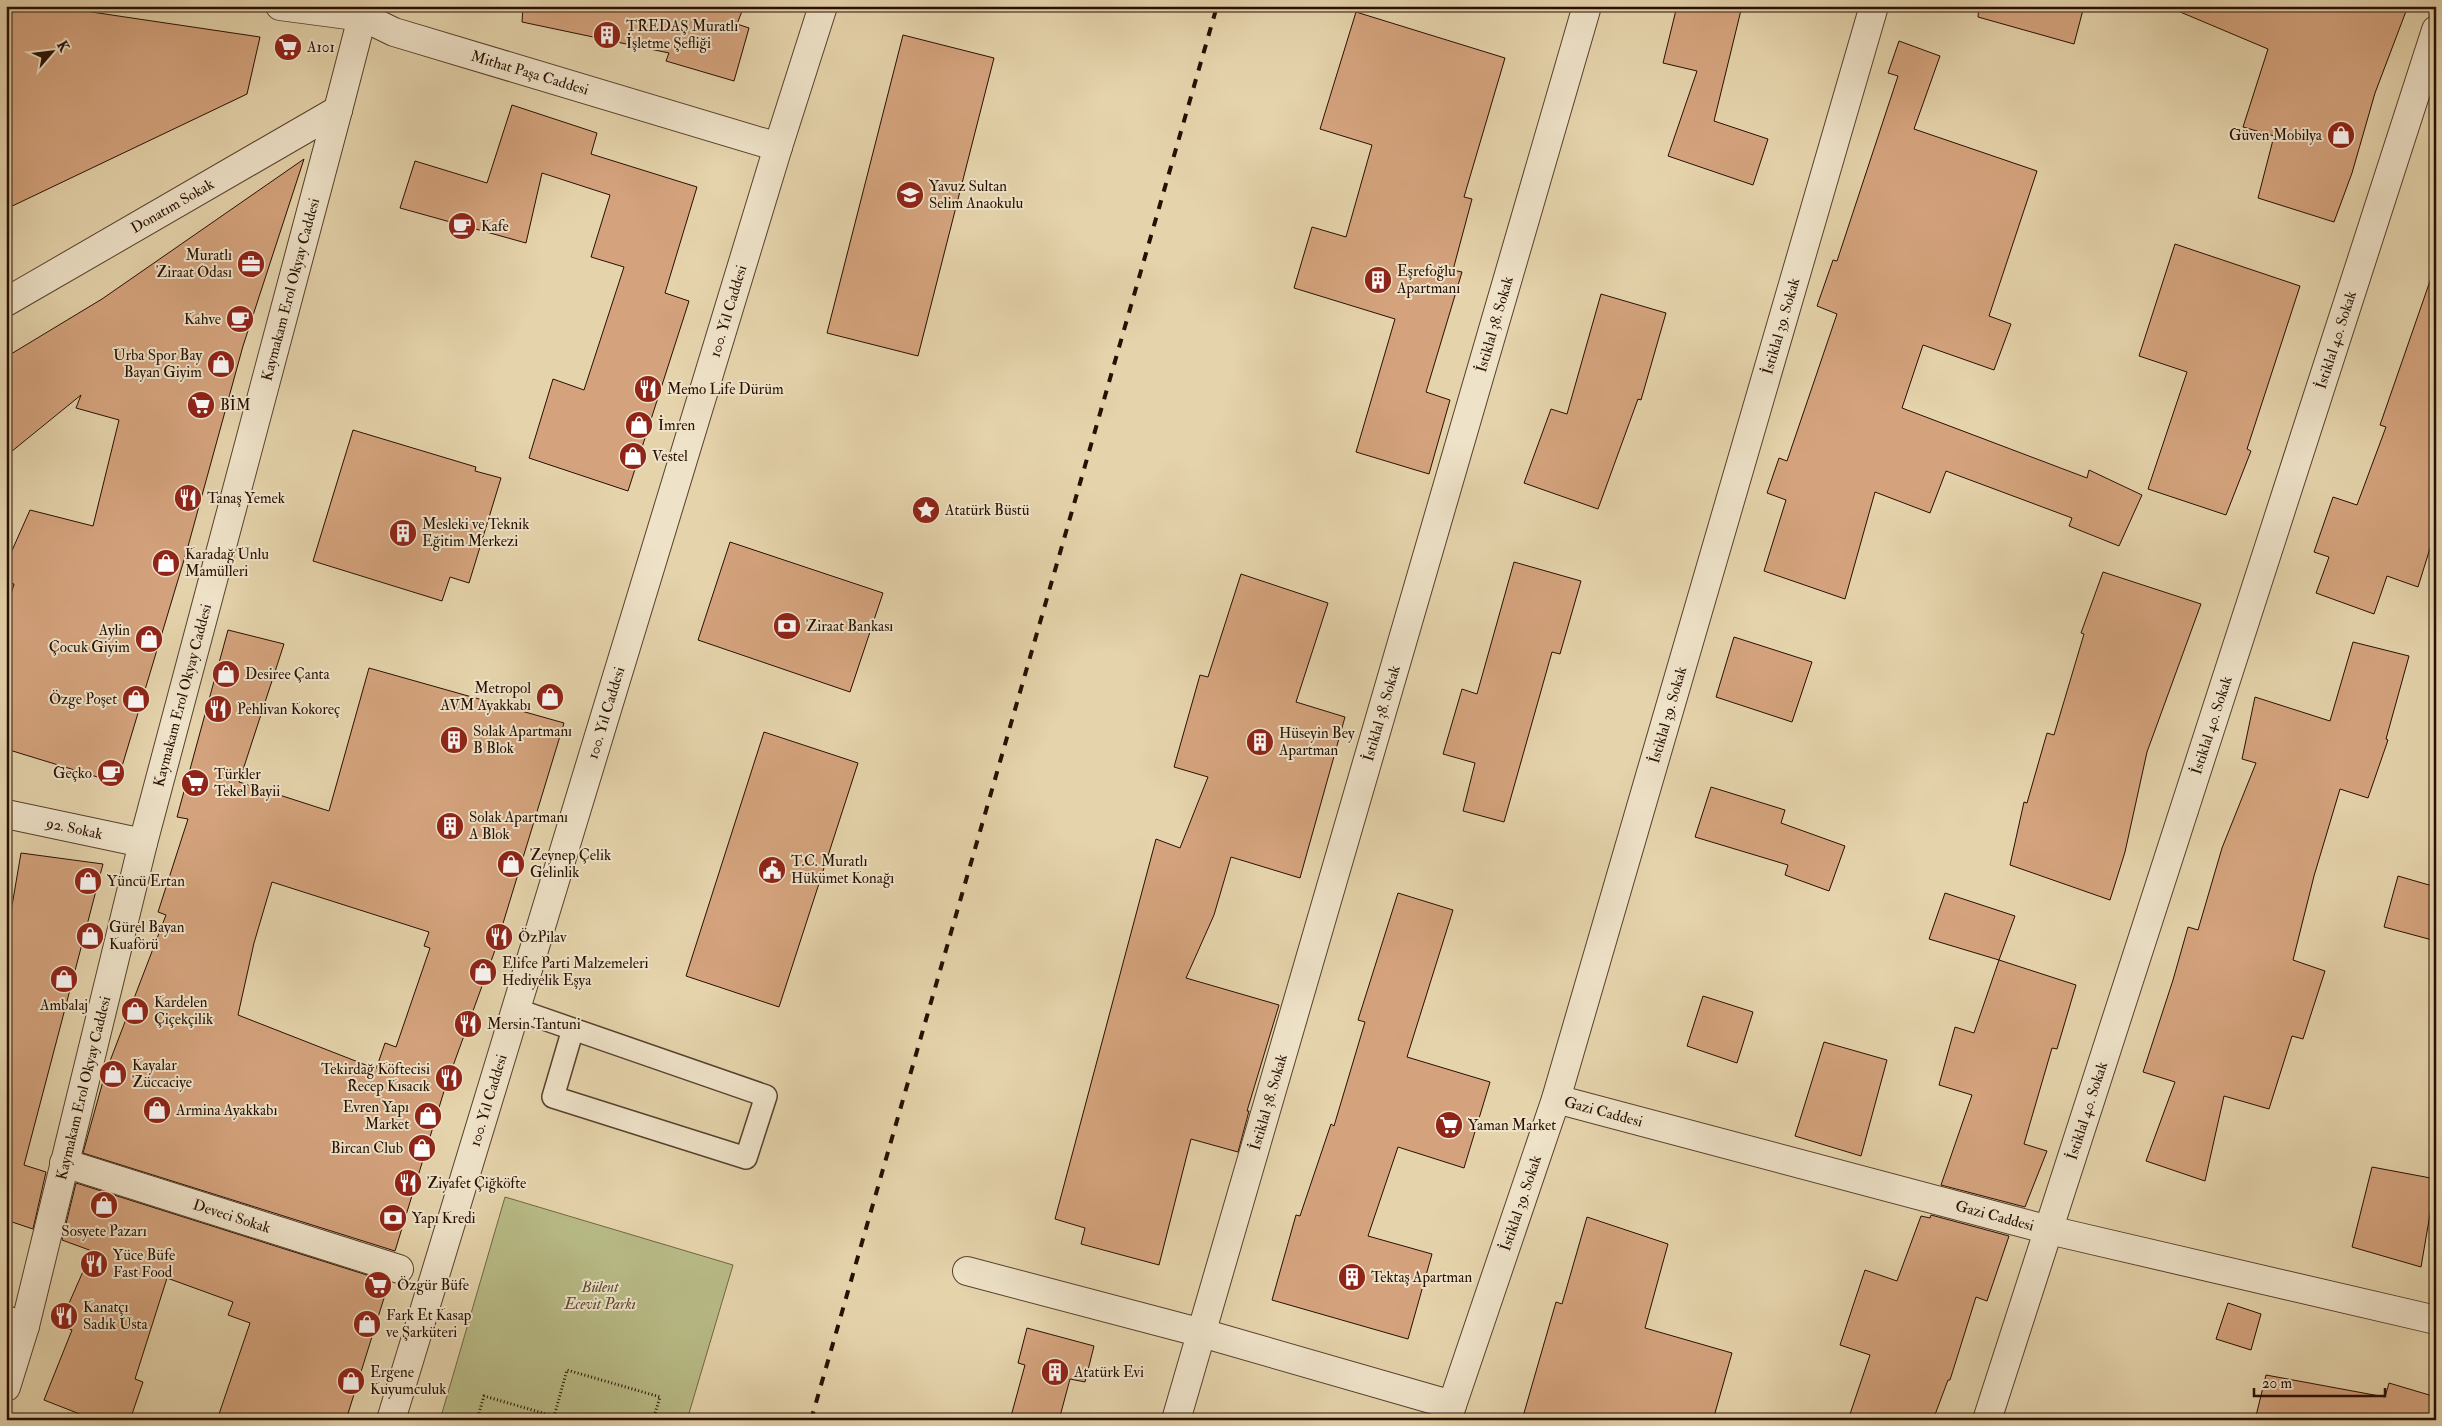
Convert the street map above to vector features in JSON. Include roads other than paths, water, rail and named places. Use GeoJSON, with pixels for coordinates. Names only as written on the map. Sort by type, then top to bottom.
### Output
{"type":"FeatureCollection","features":[{"type":"Feature","properties":{"kind":"street","name":"Mithat Paşa Caddesi"},"geometry":{"type":"LineString","coordinates":[[280,6],[364,12],[394,32],[778,147]]}},
{"type":"Feature","properties":{"kind":"street","name":"100. Yıl Caddesi"},"geometry":{"type":"LineString","coordinates":[[391,1420],[778,147],[823,6]]}},
{"type":"Feature","properties":{"kind":"street","name":"İstiklal 38. Sokak"},"geometry":{"type":"LineString","coordinates":[[1176,1420],[1587,6]]}},
{"type":"Feature","properties":{"kind":"street","name":"İstiklal 39. Sokak"},"geometry":{"type":"LineString","coordinates":[[1449,1412],[1556,1100],[1874,6]]}},
{"type":"Feature","properties":{"kind":"street","name":"Kaymakam Erol Okyay Caddesi"},"geometry":{"type":"LineString","coordinates":[[6,1387],[16,1323],[64,1163],[143,844],[364,12]]}},
{"type":"Feature","properties":{"kind":"street","name":"İstiklal 40. Sokak"},"geometry":{"type":"LineString","coordinates":[[1987,1420],[2436,30]]}},
{"type":"Feature","properties":{"kind":"street","name":"Donatım Sokak"},"geometry":{"type":"LineString","coordinates":[[6,302],[338,110]]}},
{"type":"Feature","properties":{"kind":"street","name":"92. Sokak"},"geometry":{"type":"LineString","coordinates":[[6,814],[143,844]]}},
{"type":"Feature","properties":{"kind":"street","name":"Gazi Caddesi"},"geometry":{"type":"LineString","coordinates":[[1556,1100],[2049,1230],[2436,1320]]}},
{"type":"Feature","properties":{"kind":"street","name":"Deveci Sokak"},"geometry":{"type":"LineString","coordinates":[[64,1163],[399,1269]]}},
{"type":"Feature","properties":{"kind":"street"},"geometry":{"type":"LineString","coordinates":[[967,1271],[1202,1333],[1449,1412]]}},
{"type":"Feature","properties":{"kind":"lane"},"geometry":{"type":"LineString","coordinates":[[515,1009],[573,1029],[766,1096],[746,1158],[553,1097],[573,1029]]}},
{"type":"Feature","properties":{"kind":"railway"},"geometry":{"type":"LineString","coordinates":[[811,1420],[1217,6]]}},
{"type":"Feature","properties":{"kind":"place","name":"TREDAŞ Muratlı İşletme Şefliği"},"geometry":{"type":"Point","coordinates":[607,35]}},
{"type":"Feature","properties":{"kind":"place","name":"A101"},"geometry":{"type":"Point","coordinates":[288,47]}},
{"type":"Feature","properties":{"kind":"place","name":"Güven Mobilya"},"geometry":{"type":"Point","coordinates":[2341,135]}},
{"type":"Feature","properties":{"kind":"place","name":"Yavuz Sultan Selim Anaokulu"},"geometry":{"type":"Point","coordinates":[910,195]}},
{"type":"Feature","properties":{"kind":"place","name":"Kafe"},"geometry":{"type":"Point","coordinates":[462,226]}},
{"type":"Feature","properties":{"kind":"place","name":"Muratlı Ziraat Odası"},"geometry":{"type":"Point","coordinates":[251,264]}},
{"type":"Feature","properties":{"kind":"place","name":"Eşrefoğlu Apartmanı"},"geometry":{"type":"Point","coordinates":[1378,280]}},
{"type":"Feature","properties":{"kind":"place","name":"Kahve"},"geometry":{"type":"Point","coordinates":[240,319]}},
{"type":"Feature","properties":{"kind":"place","name":"Urba Spor Bay Bayan Giyim"},"geometry":{"type":"Point","coordinates":[221,364]}},
{"type":"Feature","properties":{"kind":"place","name":"Memo Life Dürüm"},"geometry":{"type":"Point","coordinates":[648,389]}},
{"type":"Feature","properties":{"kind":"place","name":"BİM"},"geometry":{"type":"Point","coordinates":[201,405]}},
{"type":"Feature","properties":{"kind":"place","name":"İmren"},"geometry":{"type":"Point","coordinates":[639,425]}},
{"type":"Feature","properties":{"kind":"place","name":"Vestel"},"geometry":{"type":"Point","coordinates":[633,456]}},
{"type":"Feature","properties":{"kind":"place","name":"Tanaş Yemek"},"geometry":{"type":"Point","coordinates":[188,498]}},
{"type":"Feature","properties":{"kind":"place","name":"Atatürk Büstü"},"geometry":{"type":"Point","coordinates":[926,510]}},
{"type":"Feature","properties":{"kind":"place","name":"Mesleki ve Teknik Eğitim Merkezi"},"geometry":{"type":"Point","coordinates":[403,533]}},
{"type":"Feature","properties":{"kind":"place","name":"Karadağ Unlu Mamülleri"},"geometry":{"type":"Point","coordinates":[166,563]}},
{"type":"Feature","properties":{"kind":"place","name":"Ziraat Bankası"},"geometry":{"type":"Point","coordinates":[787,626]}},
{"type":"Feature","properties":{"kind":"place","name":"Aylin Çocuk Giyim"},"geometry":{"type":"Point","coordinates":[149,639]}},
{"type":"Feature","properties":{"kind":"place","name":"Desiree Çanta"},"geometry":{"type":"Point","coordinates":[226,674]}},
{"type":"Feature","properties":{"kind":"place","name":"Metropol AVM Ayakkabı"},"geometry":{"type":"Point","coordinates":[550,697]}},
{"type":"Feature","properties":{"kind":"place","name":"Özge Poşet"},"geometry":{"type":"Point","coordinates":[136,699]}},
{"type":"Feature","properties":{"kind":"place","name":"Pehlivan Kokoreç"},"geometry":{"type":"Point","coordinates":[218,709]}},
{"type":"Feature","properties":{"kind":"place","name":"Solak Apartmanı B Blok"},"geometry":{"type":"Point","coordinates":[454,740]}},
{"type":"Feature","properties":{"kind":"place","name":"Hüseyin Bey Apartman"},"geometry":{"type":"Point","coordinates":[1260,742]}},
{"type":"Feature","properties":{"kind":"place","name":"Geçko"},"geometry":{"type":"Point","coordinates":[111,773]}},
{"type":"Feature","properties":{"kind":"place","name":"Türkler Tekel Bayii"},"geometry":{"type":"Point","coordinates":[195,783]}},
{"type":"Feature","properties":{"kind":"place","name":"Solak Apartmanı A Blok"},"geometry":{"type":"Point","coordinates":[450,826]}},
{"type":"Feature","properties":{"kind":"place","name":"Zeynep Çelik Gelinlik"},"geometry":{"type":"Point","coordinates":[511,864]}},
{"type":"Feature","properties":{"kind":"place","name":"T.C. Muratlı Hükümet Konağı"},"geometry":{"type":"Point","coordinates":[772,870]}},
{"type":"Feature","properties":{"kind":"place","name":"Yüncü Ertan"},"geometry":{"type":"Point","coordinates":[88,881]}},
{"type":"Feature","properties":{"kind":"place","name":"Gürel Bayan Kuaförü"},"geometry":{"type":"Point","coordinates":[90,936]}},
{"type":"Feature","properties":{"kind":"place","name":"ÖzPilav"},"geometry":{"type":"Point","coordinates":[499,937]}},
{"type":"Feature","properties":{"kind":"place","name":"Elifce Parti Malzemeleri Hediyelik Eşya"},"geometry":{"type":"Point","coordinates":[483,972]}},
{"type":"Feature","properties":{"kind":"place","name":"Ambalaj"},"geometry":{"type":"Point","coordinates":[64,979]}},
{"type":"Feature","properties":{"kind":"place","name":"Kardelen Çiçekçilik"},"geometry":{"type":"Point","coordinates":[135,1011]}},
{"type":"Feature","properties":{"kind":"place","name":"Mersin Tantuni"},"geometry":{"type":"Point","coordinates":[468,1024]}},
{"type":"Feature","properties":{"kind":"place","name":"Kayalar Züccaciye"},"geometry":{"type":"Point","coordinates":[113,1074]}},
{"type":"Feature","properties":{"kind":"place","name":"Tekirdağ Köftecisi Recep Kısacık"},"geometry":{"type":"Point","coordinates":[449,1078]}},
{"type":"Feature","properties":{"kind":"place","name":"Armina Ayakkabı"},"geometry":{"type":"Point","coordinates":[157,1110]}},
{"type":"Feature","properties":{"kind":"place","name":"Evren Yapı Market"},"geometry":{"type":"Point","coordinates":[428,1116]}},
{"type":"Feature","properties":{"kind":"place","name":"Yaman Market"},"geometry":{"type":"Point","coordinates":[1449,1125]}},
{"type":"Feature","properties":{"kind":"place","name":"Bircan Club"},"geometry":{"type":"Point","coordinates":[422,1148]}},
{"type":"Feature","properties":{"kind":"place","name":"Ziyafet Çiğköfte"},"geometry":{"type":"Point","coordinates":[408,1183]}},
{"type":"Feature","properties":{"kind":"place","name":"Sosyete Pazarı"},"geometry":{"type":"Point","coordinates":[104,1205]}},
{"type":"Feature","properties":{"kind":"place","name":"Yapı Kredi"},"geometry":{"type":"Point","coordinates":[393,1218]}},
{"type":"Feature","properties":{"kind":"place","name":"Yüce Büfe Fast Food"},"geometry":{"type":"Point","coordinates":[94,1264]}},
{"type":"Feature","properties":{"kind":"place","name":"Tektaş Apartman"},"geometry":{"type":"Point","coordinates":[1352,1277]}},
{"type":"Feature","properties":{"kind":"place","name":"Özgür Büfe"},"geometry":{"type":"Point","coordinates":[378,1285]}},
{"type":"Feature","properties":{"kind":"place","name":"Kanatçı Sadık Usta"},"geometry":{"type":"Point","coordinates":[64,1316]}},
{"type":"Feature","properties":{"kind":"place","name":"Fark Et Kasap ve Şarküteri"},"geometry":{"type":"Point","coordinates":[367,1324]}},
{"type":"Feature","properties":{"kind":"place","name":"Atatürk Evi"},"geometry":{"type":"Point","coordinates":[1055,1372]}},
{"type":"Feature","properties":{"kind":"place","name":"Ergene Kuyumculuk"},"geometry":{"type":"Point","coordinates":[351,1381]}},
{"type":"Feature","properties":{"kind":"park label","name":"Bülent Ecevit Parkı"},"geometry":{"type":"Point","coordinates":[600,1296]}}]}
